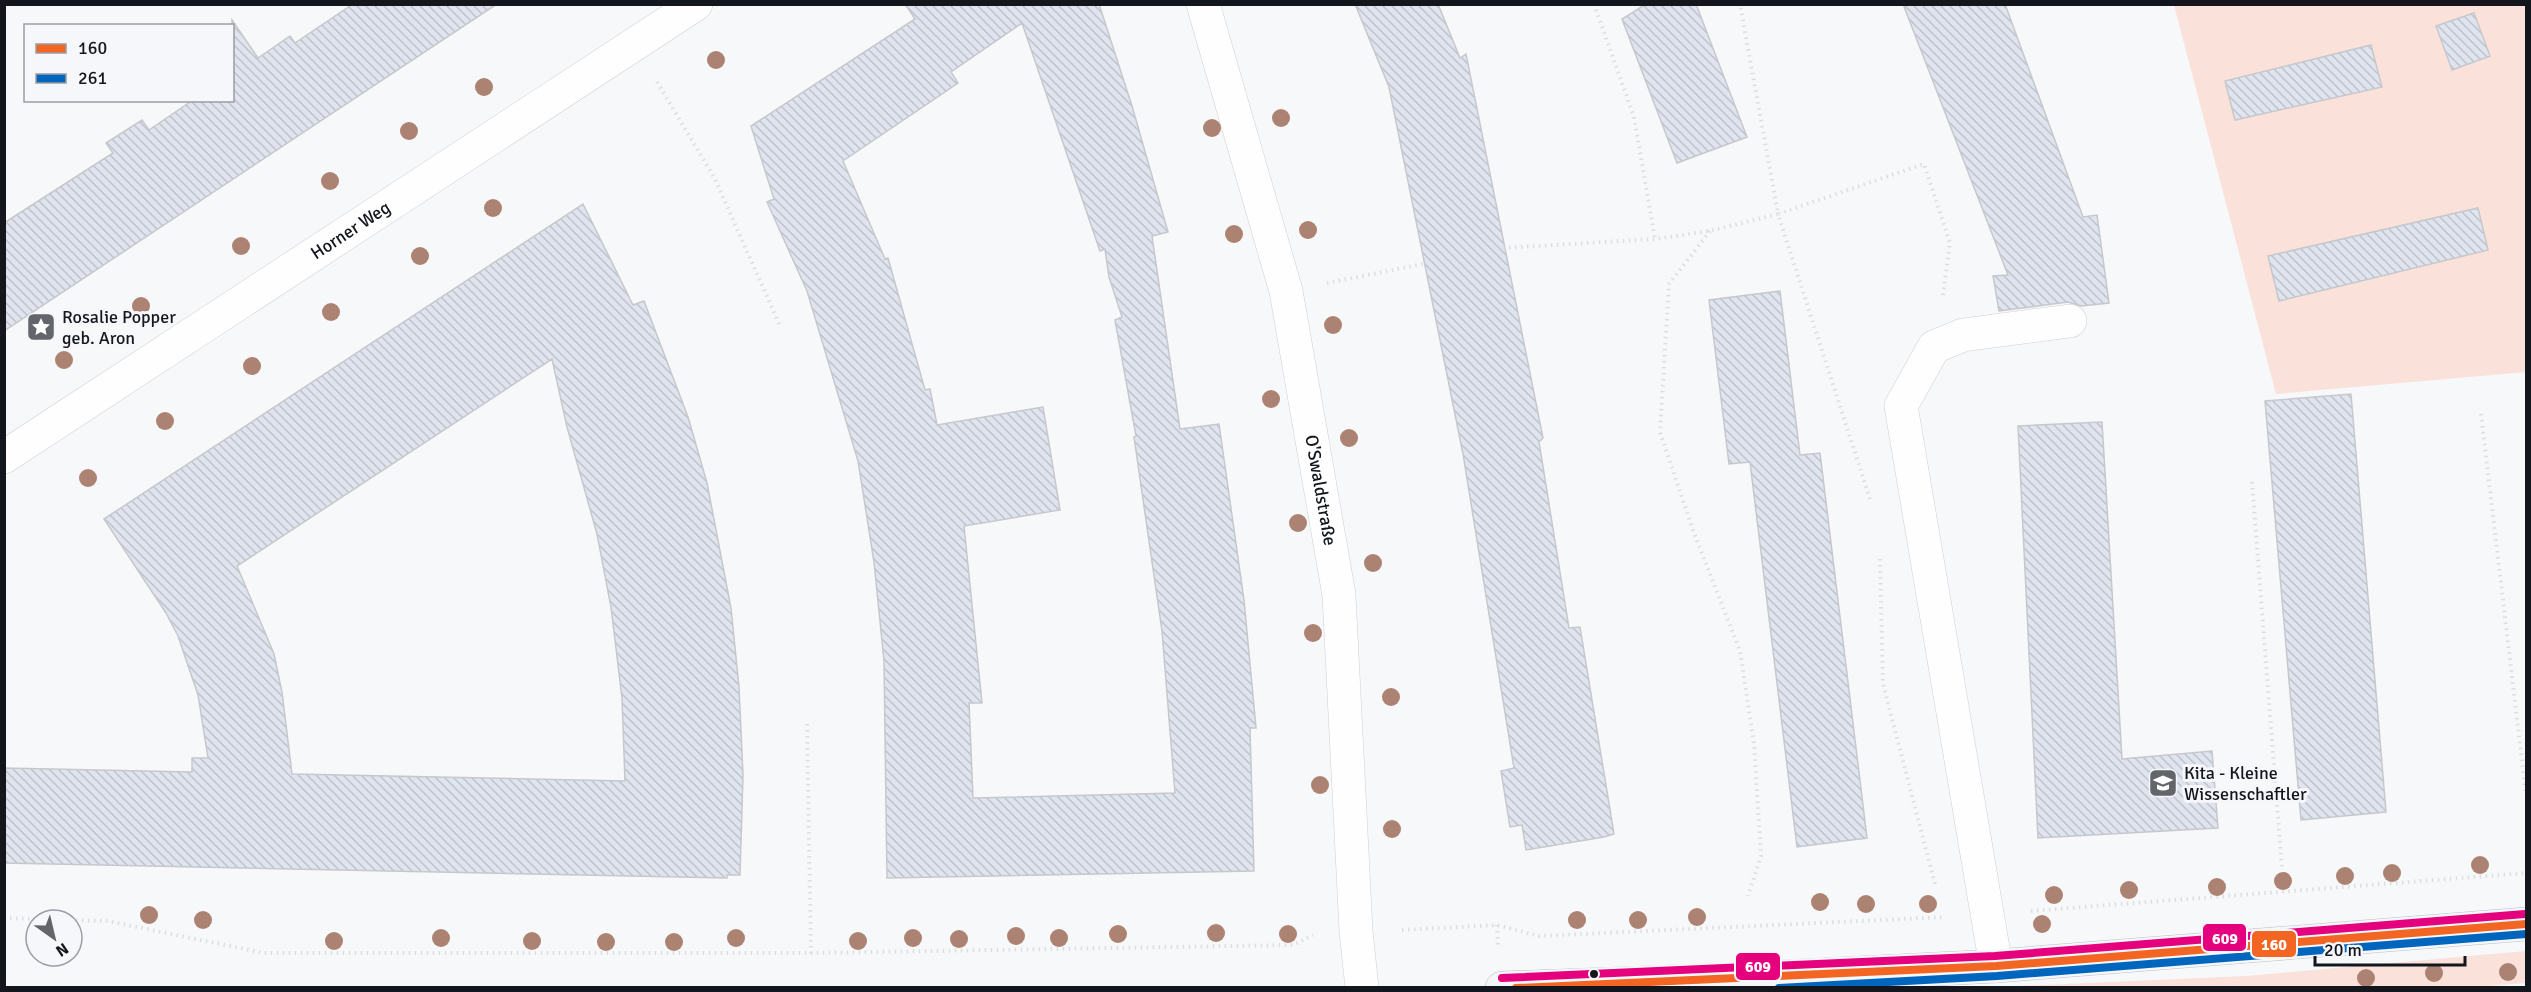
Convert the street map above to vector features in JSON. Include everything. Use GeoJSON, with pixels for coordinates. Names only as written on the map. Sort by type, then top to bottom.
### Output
{"type":"FeatureCollection","features":[{"type":"Feature","properties":{"kind":"main road"},"geometry":{"type":"LineString","coordinates":[[1502,987],[1719,980],[1996,966],[2526,924]]}},
{"type":"Feature","properties":{"kind":"street","name":"Horner Weg"},"geometry":{"type":"LineString","coordinates":[[4,457],[696,4]]}},
{"type":"Feature","properties":{"kind":"street","name":"O'Swaldstraße"},"geometry":{"type":"LineString","coordinates":[[1203,4],[1286,291],[1339,595],[1356,931],[1362,987]]}},
{"type":"Feature","properties":{"kind":"street"},"geometry":{"type":"LineString","coordinates":[[1996,966],[1901,406],[1934,347],[1963,335],[2070,321]]}},
{"type":"Feature","properties":{"kind":"path"},"geometry":{"type":"LineString","coordinates":[[1594,4],[1634,117],[1655,239]]}},
{"type":"Feature","properties":{"kind":"path"},"geometry":{"type":"LineString","coordinates":[[1503,248],[1655,239],[1710,231],[1778,214],[1740,4]]}},
{"type":"Feature","properties":{"kind":"path"},"geometry":{"type":"LineString","coordinates":[[635,45],[714,177],[781,328]]}},
{"type":"Feature","properties":{"kind":"path"},"geometry":{"type":"LineString","coordinates":[[1710,231],[1669,284],[1660,432],[1694,533],[1740,651],[1754,744],[1761,856],[1748,897]]}},
{"type":"Feature","properties":{"kind":"path"},"geometry":{"type":"LineString","coordinates":[[1286,291],[1424,264]]}},
{"type":"Feature","properties":{"kind":"path"},"geometry":{"type":"LineString","coordinates":[[2481,414],[2526,795]]}},
{"type":"Feature","properties":{"kind":"path"},"geometry":{"type":"LineString","coordinates":[[2252,482],[2282,869]]}},
{"type":"Feature","properties":{"kind":"path"},"geometry":{"type":"LineString","coordinates":[[807,724],[811,953]]}},
{"type":"Feature","properties":{"kind":"path"},"geometry":{"type":"LineString","coordinates":[[4,918],[108,921],[264,953],[811,953],[1293,945],[1319,932]]}},
{"type":"Feature","properties":{"kind":"path"},"geometry":{"type":"LineString","coordinates":[[1402,930],[1497,925]]}},
{"type":"Feature","properties":{"kind":"shaded area"},"geometry":{"type":"Polygon","coordinates":[[[2174,5],[2526,5],[2526,372],[2276,394],[2174,5]]]}},
{"type":"Feature","properties":{"kind":"shaded area"},"geometry":{"type":"Polygon","coordinates":[[[2526,951],[2526,983],[2476,987],[1996,987],[2247,976],[2526,951]]]}},
{"type":"Feature","properties":{"kind":"building"},"geometry":{"type":"Polygon","coordinates":[[[353,4],[497,4],[4,331],[4,223],[113,153],[106,143],[142,120],[149,130],[190,102],[234,102],[234,24],[232,20],[258,58],[290,36],[295,43],[353,4]]]}},
{"type":"Feature","properties":{"kind":"building"},"geometry":{"type":"Polygon","coordinates":[[[905,4],[1099,4],[1132,106],[1168,232],[1152,236],[1180,429],[1219,424],[1244,600],[1256,728],[1250,728],[1254,871],[887,878],[884,661],[874,562],[858,461],[807,291],[767,202],[774,199],[751,126],[915,19],[905,4]],[[1022,23],[951,72],[958,83],[843,161],[885,259],[888,258],[925,390],[930,389],[937,425],[1043,407],[1060,510],[964,526],[982,703],[969,703],[973,798],[1175,793],[1162,631],[1134,437],[1136,436],[1115,320],[1122,317],[1109,277],[1105,249],[1100,251],[1022,23]]]}},
{"type":"Feature","properties":{"kind":"building"},"geometry":{"type":"Polygon","coordinates":[[[1355,4],[1438,4],[1460,58],[1466,54],[1543,438],[1539,442],[1569,628],[1580,627],[1614,834],[1526,850],[1522,825],[1510,827],[1501,771],[1514,768],[1463,454],[1389,87],[1355,4]]]}},
{"type":"Feature","properties":{"kind":"building"},"geometry":{"type":"Polygon","coordinates":[[[1646,4],[1696,4],[1747,137],[1677,163],[1622,19],[1646,4]]]}},
{"type":"Feature","properties":{"kind":"building"},"geometry":{"type":"Polygon","coordinates":[[[1903,4],[2005,4],[2083,217],[2097,215],[2109,303],[2081,306],[2068,302],[1999,311],[1993,276],[2008,275],[1903,4]]]}},
{"type":"Feature","properties":{"kind":"building"},"geometry":{"type":"Polygon","coordinates":[[[2474,13],[2490,56],[2452,70],[2436,26],[2474,13]]]}},
{"type":"Feature","properties":{"kind":"building"},"geometry":{"type":"Polygon","coordinates":[[[2371,45],[2382,87],[2235,120],[2225,81],[2371,45]]]}},
{"type":"Feature","properties":{"kind":"building"},"geometry":{"type":"Polygon","coordinates":[[[583,204],[633,305],[644,301],[688,417],[707,483],[731,608],[739,687],[743,775],[740,875],[727,875],[727,878],[4,863],[4,768],[192,772],[192,758],[208,758],[198,695],[178,636],[166,613],[104,519],[583,204]],[[552,359],[237,566],[274,654],[282,692],[292,774],[625,781],[622,698],[611,607],[597,534],[567,427],[552,359]]]}},
{"type":"Feature","properties":{"kind":"building"},"geometry":{"type":"Polygon","coordinates":[[[2478,208],[2488,250],[2279,301],[2268,256],[2478,208]]]}},
{"type":"Feature","properties":{"kind":"building"},"geometry":{"type":"Polygon","coordinates":[[[1780,291],[1800,455],[1820,453],[1867,838],[1797,847],[1750,462],[1729,464],[1709,300],[1780,291]]]}},
{"type":"Feature","properties":{"kind":"building"},"geometry":{"type":"Polygon","coordinates":[[[2351,394],[2386,812],[2301,820],[2265,401],[2351,394]]]}},
{"type":"Feature","properties":{"kind":"building"},"geometry":{"type":"Polygon","coordinates":[[[2102,422],[2122,759],[2212,751],[2218,828],[2038,838],[2018,426],[2102,422]]]}},
{"type":"Feature","properties":{"kind":"transit line","name":"609"},"geometry":{"type":"LineString","coordinates":[[1502,978],[1995,956],[2525,914]]}},
{"type":"Feature","properties":{"kind":"transit line","name":"160"},"geometry":{"type":"LineString","coordinates":[[1516,988],[1996,966],[2526,924]]}},
{"type":"Feature","properties":{"kind":"transit line","name":"261"},"geometry":{"type":"LineString","coordinates":[[1779,988],[1997,976],[2526,934]]}},
{"type":"Feature","properties":{"kind":"place","name":"Rosalie Popper geb. Aron"},"geometry":{"type":"Point","coordinates":[41,327]}},
{"type":"Feature","properties":{"kind":"place","name":"Kita - Kleine Wissenschaftler"},"geometry":{"type":"Point","coordinates":[2163,783]}}]}
